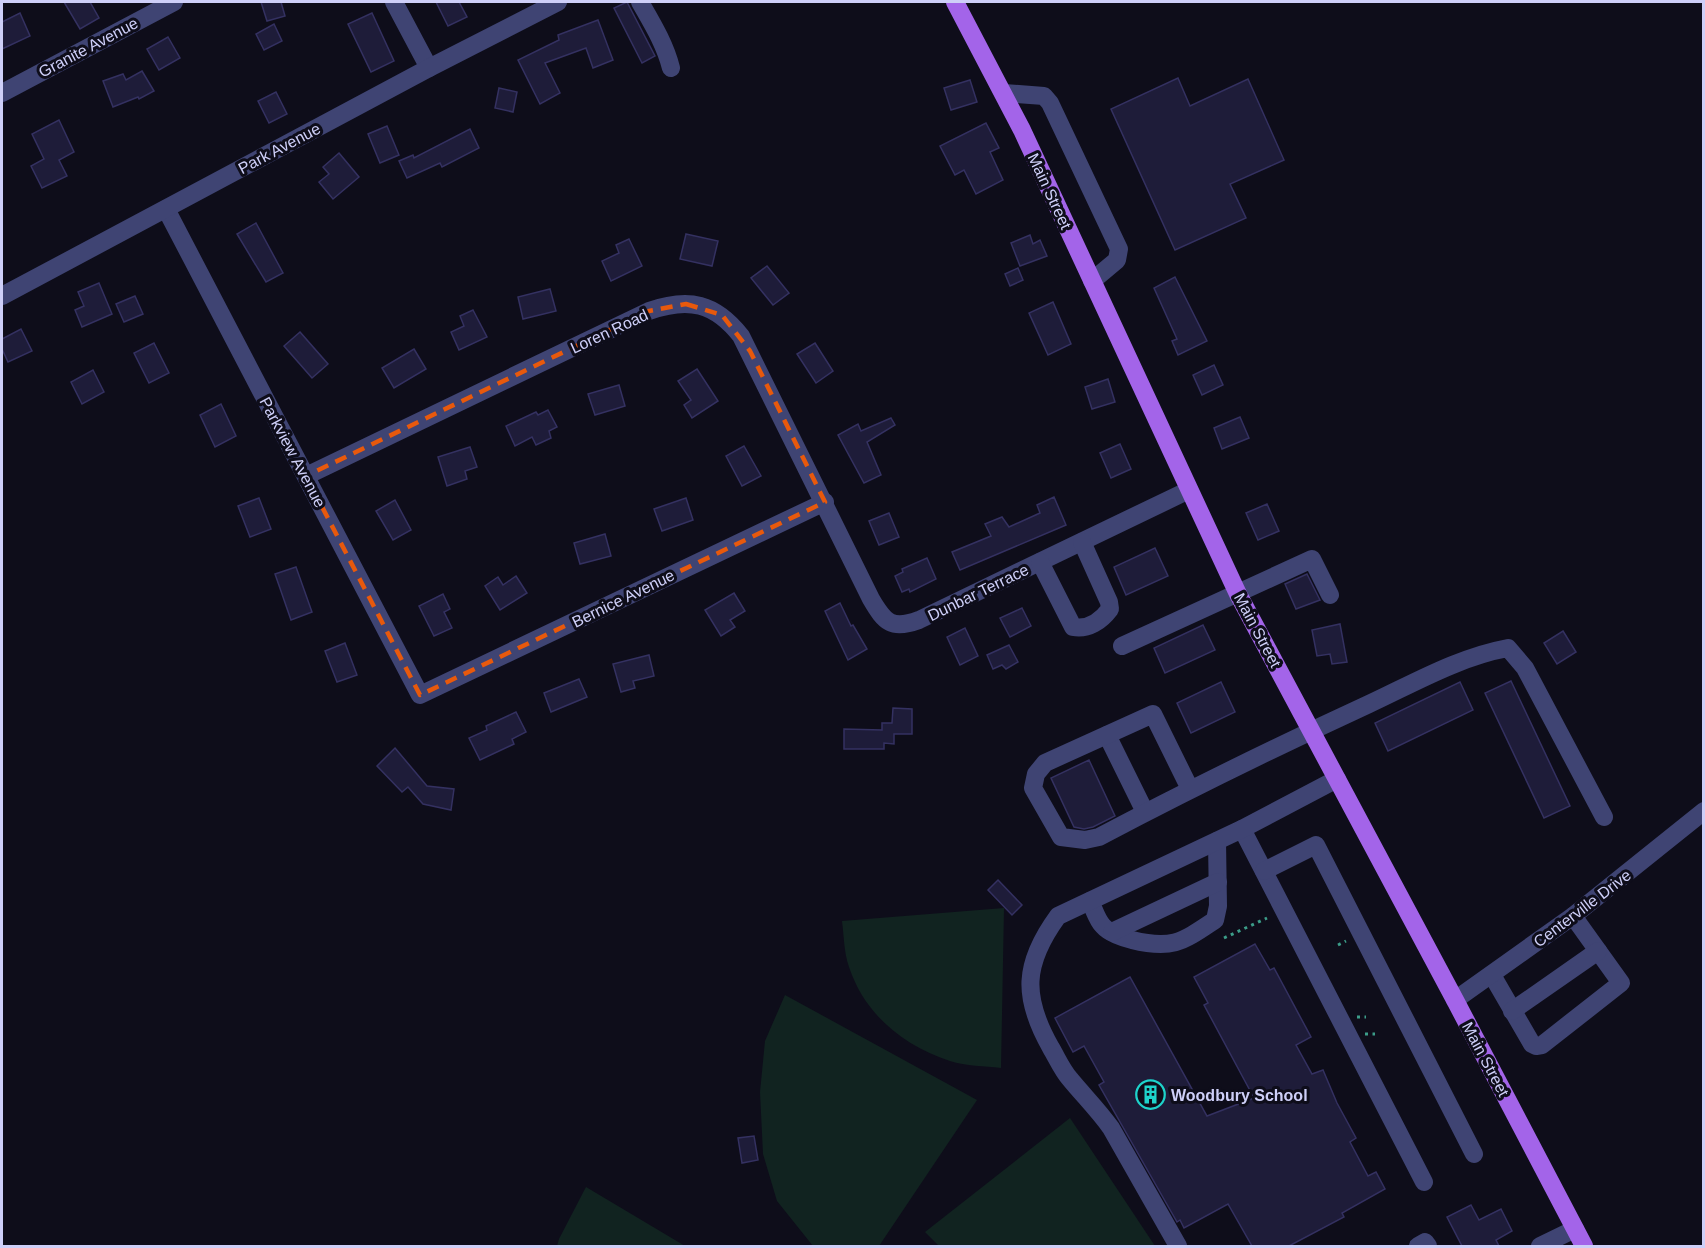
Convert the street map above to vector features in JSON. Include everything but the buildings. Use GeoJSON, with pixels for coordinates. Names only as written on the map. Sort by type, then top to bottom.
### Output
{"type":"FeatureCollection","features":[{"type":"Feature","properties":{"kind":"main road","name":"Main Street"},"geometry":{"type":"LineString","coordinates":[[955,2],[1004,93],[1238,594],[1584,1246]]}},
{"type":"Feature","properties":{"kind":"street","name":"Granite Avenue"},"geometry":{"type":"LineString","coordinates":[[2,93],[174,2]]}},
{"type":"Feature","properties":{"kind":"street"},"geometry":{"type":"LineString","coordinates":[[394,2],[429,68]]}},
{"type":"Feature","properties":{"kind":"street","name":"Park Avenue"},"geometry":{"type":"LineString","coordinates":[[2,296],[429,68],[558,2]]}},
{"type":"Feature","properties":{"kind":"street"},"geometry":{"type":"LineString","coordinates":[[640,2],[668,54],[672,68]]}},
{"type":"Feature","properties":{"kind":"street"},"geometry":{"type":"LineString","coordinates":[[1004,93],[1044,96],[1050,103],[1119,249],[1117,260],[1092,281]]}},
{"type":"Feature","properties":{"kind":"street","name":"Parkview Avenue"},"geometry":{"type":"LineString","coordinates":[[166,209],[420,695]]}},
{"type":"Feature","properties":{"kind":"street","name":"Loren Road"},"geometry":{"type":"LineString","coordinates":[[306,476],[649,311],[674,304],[686,304],[700,305],[722,315],[741,336],[825,502]]}},
{"type":"Feature","properties":{"kind":"street","name":"Dunbar Terrace"},"geometry":{"type":"LineString","coordinates":[[825,502],[876,608],[886,620],[895,626],[919,620],[1189,490]]}},
{"type":"Feature","properties":{"kind":"street","name":"Bernice Avenue"},"geometry":{"type":"LineString","coordinates":[[420,695],[825,502]]}},
{"type":"Feature","properties":{"kind":"street"},"geometry":{"type":"LineString","coordinates":[[1040,562],[1073,627],[1081,628],[1095,623],[1110,609],[1109,602],[1082,542]]}},
{"type":"Feature","properties":{"kind":"street"},"geometry":{"type":"LineString","coordinates":[[1122,646],[1312,559],[1330,595]]}},
{"type":"Feature","properties":{"kind":"street"},"geometry":{"type":"LineString","coordinates":[[1190,789],[1153,714],[1045,763],[1035,774],[1034,788],[1060,837],[1073,840],[1099,837],[1190,789],[1311,731],[1473,657],[1508,648],[1525,668],[1605,817]]}},
{"type":"Feature","properties":{"kind":"street"},"geometry":{"type":"LineString","coordinates":[[1107,735],[1145,813]]}},
{"type":"Feature","properties":{"kind":"street"},"geometry":{"type":"LineString","coordinates":[[1178,1246],[1112,1128],[1068,1077],[1041,1030],[1033,1013],[1030,993],[1034,958],[1058,916],[1242,829],[1337,779]]}},
{"type":"Feature","properties":{"kind":"street","name":"Centerville Drive"},"geometry":{"type":"LineString","coordinates":[[1455,1000],[1573,916],[1704,811]]}},
{"type":"Feature","properties":{"kind":"street"},"geometry":{"type":"LineString","coordinates":[[1242,829],[1424,1182]]}},
{"type":"Feature","properties":{"kind":"street"},"geometry":{"type":"LineString","coordinates":[[1090,901],[1103,927],[1121,937],[1150,945],[1166,946],[1184,939],[1215,920],[1218,906],[1217,841]]}},
{"type":"Feature","properties":{"kind":"street"},"geometry":{"type":"LineString","coordinates":[[1264,872],[1316,845],[1474,1154]]}},
{"type":"Feature","properties":{"kind":"street"},"geometry":{"type":"LineString","coordinates":[[1112,932],[1218,882]]}},
{"type":"Feature","properties":{"kind":"street"},"geometry":{"type":"LineString","coordinates":[[1492,975],[1532,1044],[1542,1045],[1621,983],[1573,916]]}},
{"type":"Feature","properties":{"kind":"street"},"geometry":{"type":"LineString","coordinates":[[1512,1011],[1598,951]]}},
{"type":"Feature","properties":{"kind":"street"},"geometry":{"type":"LineString","coordinates":[[1540,1246],[1575,1229]]}},
{"type":"Feature","properties":{"kind":"street"},"geometry":{"type":"LineString","coordinates":[[1418,1246],[1425,1242],[1428,1246]]}},
{"type":"Feature","properties":{"kind":"path"},"geometry":{"type":"LineString","coordinates":[[1224,938],[1267,918]]}},
{"type":"Feature","properties":{"kind":"highlighted area"},"geometry":{"type":"Polygon","coordinates":[[[686,304],[722,315],[750,351],[825,502],[420,695],[306,476],[649,311],[686,304]]]}},
{"type":"Feature","properties":{"kind":"green space"},"geometry":{"type":"Polygon","coordinates":[[[1004,908],[1001,1068],[956,1063],[917,1047],[888,1026],[865,1000],[847,962],[842,921],[1004,908]]]}},
{"type":"Feature","properties":{"kind":"green space"},"geometry":{"type":"Polygon","coordinates":[[[785,995],[977,1100],[879,1246],[813,1246],[777,1201],[763,1154],[760,1092],[765,1041],[785,995]]]}},
{"type":"Feature","properties":{"kind":"green space"},"geometry":{"type":"Polygon","coordinates":[[[1070,1118],[1155,1246],[939,1246],[925,1232],[1070,1118]]]}},
{"type":"Feature","properties":{"kind":"green space"},"geometry":{"type":"Polygon","coordinates":[[[586,1187],[685,1246],[557,1246],[586,1187]]]}},
{"type":"Feature","properties":{"kind":"place","name":"Woodbury School"},"geometry":{"type":"Point","coordinates":[1150,1095]}}]}
